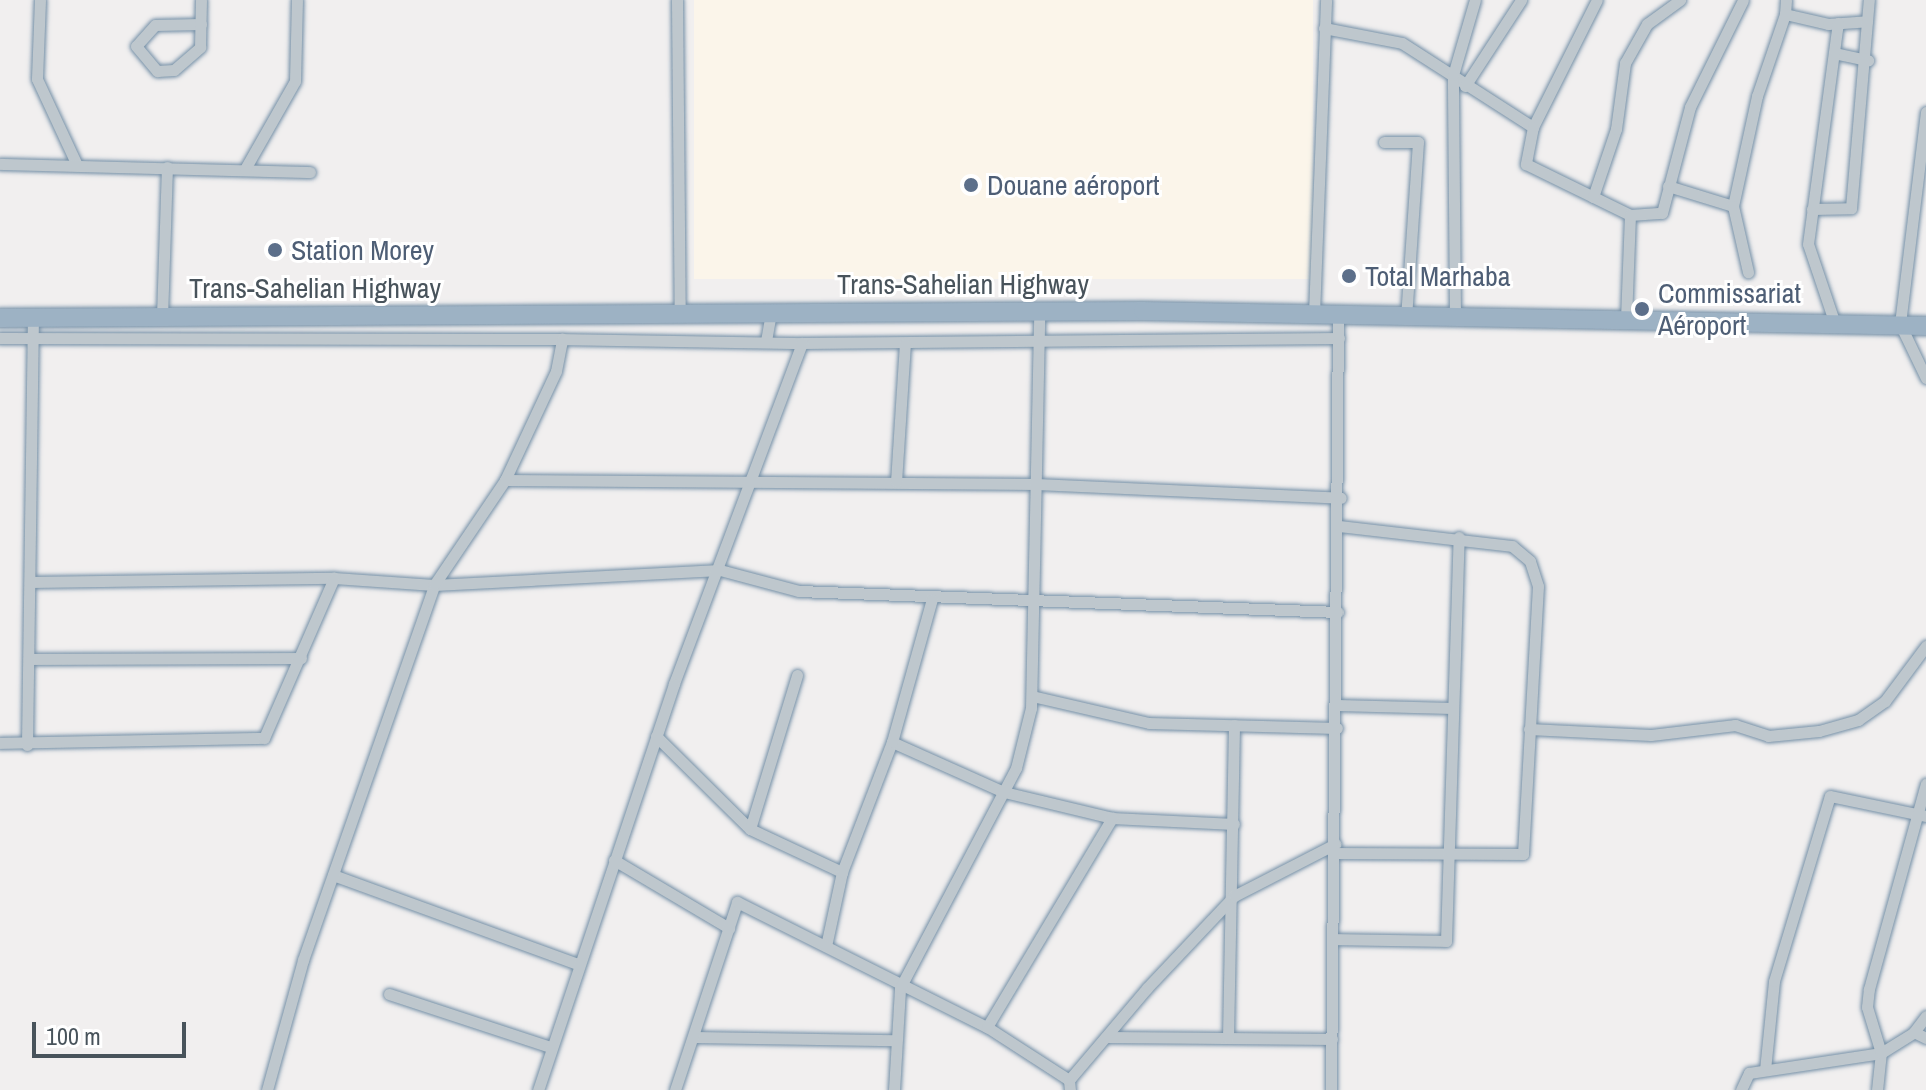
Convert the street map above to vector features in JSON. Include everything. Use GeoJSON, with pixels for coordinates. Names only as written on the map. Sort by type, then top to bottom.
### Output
{"type":"FeatureCollection","features":[{"type":"Feature","properties":{"kind":"highway","name":"Trans-Sahelian Highway"},"geometry":{"type":"LineString","coordinates":[[0,318],[1039,311],[1926,326]]}},
{"type":"Feature","properties":{"kind":"street"},"geometry":{"type":"LineString","coordinates":[[40,0],[37,79],[77,165]]}},
{"type":"Feature","properties":{"kind":"street"},"geometry":{"type":"LineString","coordinates":[[201,0],[201,24],[200,47],[174,70],[157,71],[136,46],[155,25],[201,24]]}},
{"type":"Feature","properties":{"kind":"street"},"geometry":{"type":"LineString","coordinates":[[245,169],[295,81],[297,0]]}},
{"type":"Feature","properties":{"kind":"street"},"geometry":{"type":"LineString","coordinates":[[677,0],[680,314]]}},
{"type":"Feature","properties":{"kind":"street"},"geometry":{"type":"LineString","coordinates":[[1314,314],[1326,0]]}},
{"type":"Feature","properties":{"kind":"street"},"geometry":{"type":"LineString","coordinates":[[1455,317],[1453,75],[1475,0]]}},
{"type":"Feature","properties":{"kind":"street"},"geometry":{"type":"LineString","coordinates":[[1465,86],[1521,0]]}},
{"type":"Feature","properties":{"kind":"street"},"geometry":{"type":"LineString","coordinates":[[1597,0],[1533,127],[1526,164],[1630,215],[1661,215],[1690,107],[1743,0]]}},
{"type":"Feature","properties":{"kind":"street"},"geometry":{"type":"LineString","coordinates":[[1593,197],[1616,129],[1625,63],[1647,24],[1680,0]]}},
{"type":"Feature","properties":{"kind":"street"},"geometry":{"type":"LineString","coordinates":[[1748,272],[1733,206],[1757,96],[1785,14],[1786,0]]}},
{"type":"Feature","properties":{"kind":"street"},"geometry":{"type":"LineString","coordinates":[[1812,209],[1851,208],[1868,60],[1869,0]]}},
{"type":"Feature","properties":{"kind":"street"},"geometry":{"type":"LineString","coordinates":[[1785,14],[1838,23],[1867,21]]}},
{"type":"Feature","properties":{"kind":"street"},"geometry":{"type":"LineString","coordinates":[[1835,324],[1810,260],[1812,209],[1838,23]]}},
{"type":"Feature","properties":{"kind":"street"},"geometry":{"type":"LineString","coordinates":[[1324,28],[1402,43],[1533,127]]}},
{"type":"Feature","properties":{"kind":"street"},"geometry":{"type":"LineString","coordinates":[[1834,53],[1868,60]]}},
{"type":"Feature","properties":{"kind":"street"},"geometry":{"type":"LineString","coordinates":[[1926,112],[1900,324],[1926,378]]}},
{"type":"Feature","properties":{"kind":"street"},"geometry":{"type":"LineString","coordinates":[[1384,142],[1418,142],[1406,317]]}},
{"type":"Feature","properties":{"kind":"street"},"geometry":{"type":"LineString","coordinates":[[0,164],[310,172]]}},
{"type":"Feature","properties":{"kind":"street"},"geometry":{"type":"LineString","coordinates":[[162,317],[167,167]]}},
{"type":"Feature","properties":{"kind":"street"},"geometry":{"type":"LineString","coordinates":[[1668,186],[1733,206]]}},
{"type":"Feature","properties":{"kind":"street"},"geometry":{"type":"LineString","coordinates":[[1626,320],[1630,215]]}},
{"type":"Feature","properties":{"kind":"street"},"geometry":{"type":"LineString","coordinates":[[894,1090],[900,988],[1021,756],[1032,696],[1039,311]]}},
{"type":"Feature","properties":{"kind":"street"},"geometry":{"type":"LineString","coordinates":[[766,341],[771,313]]}},
{"type":"Feature","properties":{"kind":"street"},"geometry":{"type":"LineString","coordinates":[[1331,1090],[1341,498],[1338,315]]}},
{"type":"Feature","properties":{"kind":"street"},"geometry":{"type":"LineString","coordinates":[[27,745],[33,318]]}},
{"type":"Feature","properties":{"kind":"street"},"geometry":{"type":"LineString","coordinates":[[0,338],[562,339],[905,344],[1339,338]]}},
{"type":"Feature","properties":{"kind":"street"},"geometry":{"type":"LineString","coordinates":[[267,1090],[333,875],[434,585],[505,480],[556,371],[562,339]]}},
{"type":"Feature","properties":{"kind":"street"},"geometry":{"type":"LineString","coordinates":[[538,1090],[656,736],[754,482],[802,343]]}},
{"type":"Feature","properties":{"kind":"street"},"geometry":{"type":"LineString","coordinates":[[896,482],[905,344]]}},
{"type":"Feature","properties":{"kind":"street"},"geometry":{"type":"LineString","coordinates":[[505,480],[1036,484],[1341,498]]}},
{"type":"Feature","properties":{"kind":"street"},"geometry":{"type":"LineString","coordinates":[[675,1090],[737,902],[826,946],[900,988],[987,1027],[1070,1085],[1106,1037],[1234,896],[1335,848],[1523,854],[1537,574],[1512,546],[1459,537],[1340,526]]}},
{"type":"Feature","properties":{"kind":"street"},"geometry":{"type":"LineString","coordinates":[[1333,939],[1446,941],[1459,537]]}},
{"type":"Feature","properties":{"kind":"street"},"geometry":{"type":"LineString","coordinates":[[30,582],[334,578],[434,585],[720,570],[799,591],[1034,603],[1338,612]]}},
{"type":"Feature","properties":{"kind":"street"},"geometry":{"type":"LineString","coordinates":[[0,743],[27,745],[264,738],[334,578]]}},
{"type":"Feature","properties":{"kind":"street"},"geometry":{"type":"LineString","coordinates":[[826,946],[842,872],[892,742],[932,599]]}},
{"type":"Feature","properties":{"kind":"street"},"geometry":{"type":"LineString","coordinates":[[1529,729],[1651,735],[1735,725],[1768,736],[1819,731],[1858,720],[1885,701],[1926,646]]}},
{"type":"Feature","properties":{"kind":"street"},"geometry":{"type":"LineString","coordinates":[[29,659],[301,658]]}},
{"type":"Feature","properties":{"kind":"street"},"geometry":{"type":"LineString","coordinates":[[750,829],[797,675]]}},
{"type":"Feature","properties":{"kind":"street"},"geometry":{"type":"LineString","coordinates":[[1032,696],[1128,720],[1337,728]]}},
{"type":"Feature","properties":{"kind":"street"},"geometry":{"type":"LineString","coordinates":[[1337,705],[1452,708]]}},
{"type":"Feature","properties":{"kind":"street"},"geometry":{"type":"LineString","coordinates":[[1228,1038],[1234,896],[1234,725]]}},
{"type":"Feature","properties":{"kind":"street"},"geometry":{"type":"LineString","coordinates":[[656,736],[750,829],[842,872]]}},
{"type":"Feature","properties":{"kind":"street"},"geometry":{"type":"LineString","coordinates":[[892,742],[1004,792],[1112,818],[1234,824]]}},
{"type":"Feature","properties":{"kind":"street"},"geometry":{"type":"LineString","coordinates":[[1877,1090],[1881,1053],[1867,1007],[1869,989],[1923,814],[1926,784]]}},
{"type":"Feature","properties":{"kind":"street"},"geometry":{"type":"LineString","coordinates":[[1765,1070],[1774,981],[1830,796],[1875,810],[1923,814]]}},
{"type":"Feature","properties":{"kind":"street"},"geometry":{"type":"LineString","coordinates":[[987,1027],[1112,818]]}},
{"type":"Feature","properties":{"kind":"street"},"geometry":{"type":"LineString","coordinates":[[614,860],[729,928]]}},
{"type":"Feature","properties":{"kind":"street"},"geometry":{"type":"LineString","coordinates":[[333,875],[578,964]]}},
{"type":"Feature","properties":{"kind":"street"},"geometry":{"type":"LineString","coordinates":[[389,994],[550,1047]]}},
{"type":"Feature","properties":{"kind":"street"},"geometry":{"type":"LineString","coordinates":[[1741,1090],[1743,1075],[1881,1053],[1914,1032],[1926,1016]]}},
{"type":"Feature","properties":{"kind":"street"},"geometry":{"type":"LineString","coordinates":[[1914,1032],[1926,1038]]}},
{"type":"Feature","properties":{"kind":"street"},"geometry":{"type":"LineString","coordinates":[[694,1037],[895,1040]]}},
{"type":"Feature","properties":{"kind":"street"},"geometry":{"type":"LineString","coordinates":[[1106,1037],[1332,1039]]}},
{"type":"Feature","properties":{"kind":"shaded area"},"geometry":{"type":"Polygon","coordinates":[[[694,0],[1313,0],[1313,279],[694,279],[694,0]]]}},
{"type":"Feature","properties":{"kind":"place","name":"Douane aéroport"},"geometry":{"type":"Point","coordinates":[971,185]}},
{"type":"Feature","properties":{"kind":"place","name":"Station Morey"},"geometry":{"type":"Point","coordinates":[275,250]}},
{"type":"Feature","properties":{"kind":"place","name":"Total Marhaba"},"geometry":{"type":"Point","coordinates":[1349,276]}},
{"type":"Feature","properties":{"kind":"place","name":"Commissariat Aéroport"},"geometry":{"type":"Point","coordinates":[1642,309]}}]}
